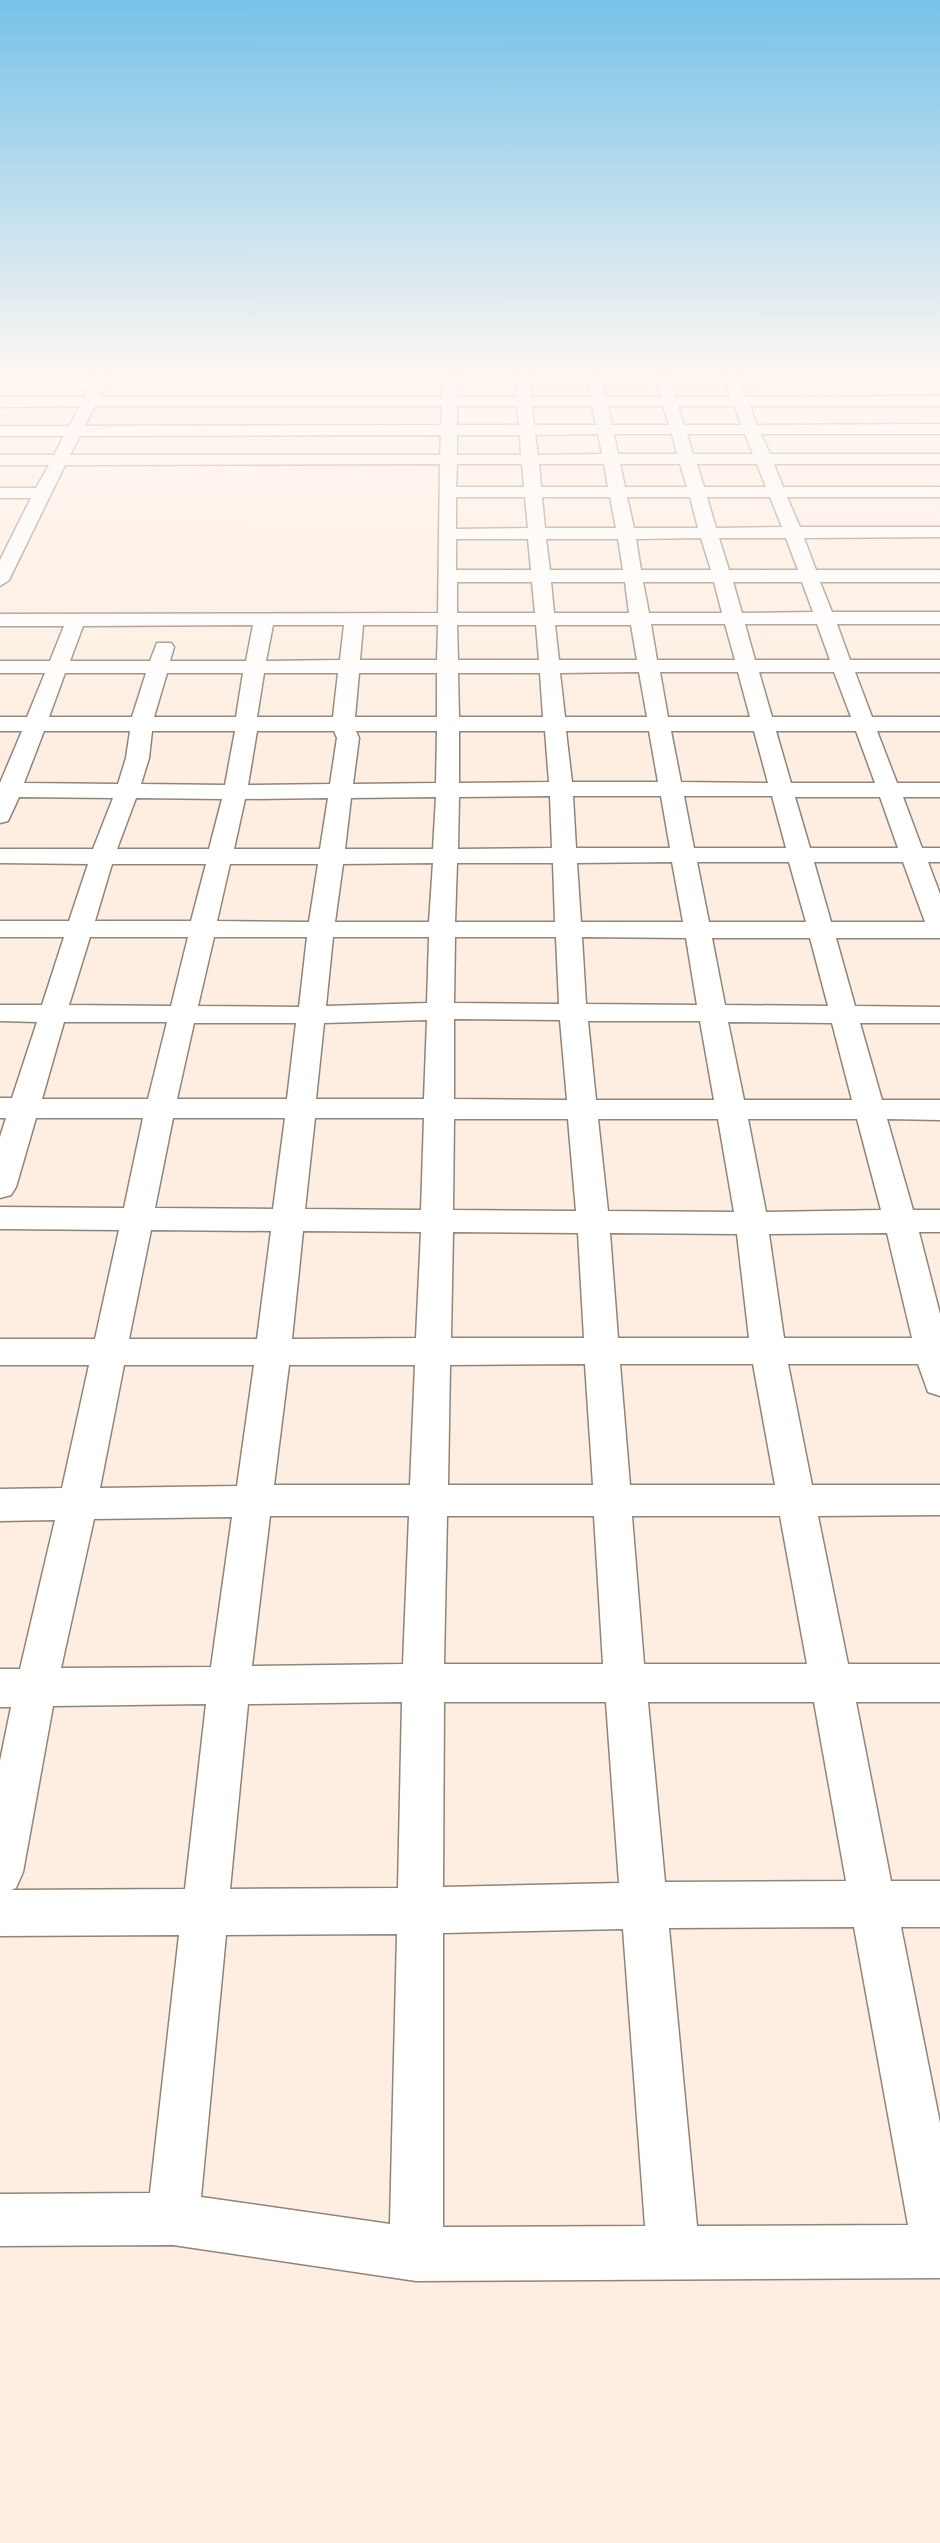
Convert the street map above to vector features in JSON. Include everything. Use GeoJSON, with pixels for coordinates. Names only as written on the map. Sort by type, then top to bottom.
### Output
{"type":"FeatureCollection","features":[{"type":"Feature","properties":{"kind":"street"},"geometry":{"type":"LineString","coordinates":[[1,577],[41,495]]}},
{"type":"Feature","properties":{"kind":"street"},"geometry":{"type":"LineString","coordinates":[[416,2254],[423,1683],[431,1352],[437,1221],[441,930],[448,790],[449,576],[447,534],[450,495]]}},
{"type":"Feature","properties":{"kind":"street"},"geometry":{"type":"LineString","coordinates":[[533,495],[553,724],[561,789],[573,1012],[593,1222],[625,1683],[673,2251]]}},
{"type":"Feature","properties":{"kind":"street"},"geometry":{"type":"LineString","coordinates":[[0,2220],[173,2219],[416,2254],[939,2251],[768,1351],[752,1223],[712,1014],[673,790],[658,724],[626,533],[616,495]]}},
{"type":"Feature","properties":{"kind":"street"},"geometry":{"type":"LineString","coordinates":[[0,1352],[768,1351],[937,1362],[821,931],[697,495]]}},
{"type":"Feature","properties":{"kind":"street"},"geometry":{"type":"LineString","coordinates":[[0,929],[821,931],[940,929],[826,618],[777,495]]}},
{"type":"Feature","properties":{"kind":"street"},"geometry":{"type":"LineString","coordinates":[[871,495],[938,622]]}},
{"type":"Feature","properties":{"kind":"street"},"geometry":{"type":"LineString","coordinates":[[447,534],[940,532]]}},
{"type":"Feature","properties":{"kind":"street"},"geometry":{"type":"LineString","coordinates":[[0,534],[21,534]]}},
{"type":"Feature","properties":{"kind":"street"},"geometry":{"type":"LineString","coordinates":[[449,576],[940,576]]}},
{"type":"Feature","properties":{"kind":"street"},"geometry":{"type":"LineString","coordinates":[[0,620],[826,618],[938,622]]}},
{"type":"Feature","properties":{"kind":"street"},"geometry":{"type":"LineString","coordinates":[[0,816],[6,790],[36,724],[76,620]]}},
{"type":"Feature","properties":{"kind":"street"},"geometry":{"type":"LineString","coordinates":[[0,1187],[12,1109],[54,1014],[102,857],[127,791],[142,738],[141,725],[172,620]]}},
{"type":"Feature","properties":{"kind":"street"},"geometry":{"type":"LineString","coordinates":[[0,1872],[18,1687],[78,1504],[160,1109],[235,792],[246,713],[264,620]]}},
{"type":"Feature","properties":{"kind":"street"},"geometry":{"type":"LineString","coordinates":[[173,2219],[229,1684],[251,1502],[273,1352],[299,1109],[330,858],[348,738],[344,725],[354,620]]}},
{"type":"Feature","properties":{"kind":"street"},"geometry":{"type":"LineString","coordinates":[[0,667],[940,666]]}},
{"type":"Feature","properties":{"kind":"street"},"geometry":{"type":"LineString","coordinates":[[0,724],[246,726],[940,724]]}},
{"type":"Feature","properties":{"kind":"street"},"geometry":{"type":"LineString","coordinates":[[6,790],[235,792],[561,789],[940,790]]}},
{"type":"Feature","properties":{"kind":"street"},"geometry":{"type":"LineString","coordinates":[[0,856],[446,858],[563,854],[940,855]]}},
{"type":"Feature","properties":{"kind":"street"},"geometry":{"type":"LineString","coordinates":[[0,1014],[311,1014],[440,1011],[940,1015]]}},
{"type":"Feature","properties":{"kind":"street"},"geometry":{"type":"LineString","coordinates":[[12,1109],[437,1108],[730,1112],[940,1110]]}},
{"type":"Feature","properties":{"kind":"street"},"geometry":{"type":"LineString","coordinates":[[0,1218],[752,1223],[940,1221]]}},
{"type":"Feature","properties":{"kind":"street"},"geometry":{"type":"LineString","coordinates":[[0,1505],[940,1500]]}},
{"type":"Feature","properties":{"kind":"street"},"geometry":{"type":"LineString","coordinates":[[18,1687],[423,1683],[940,1683]]}},
{"type":"Feature","properties":{"kind":"street"},"geometry":{"type":"LineString","coordinates":[[0,1913],[422,1911],[645,1905],[940,1904]]}}]}
